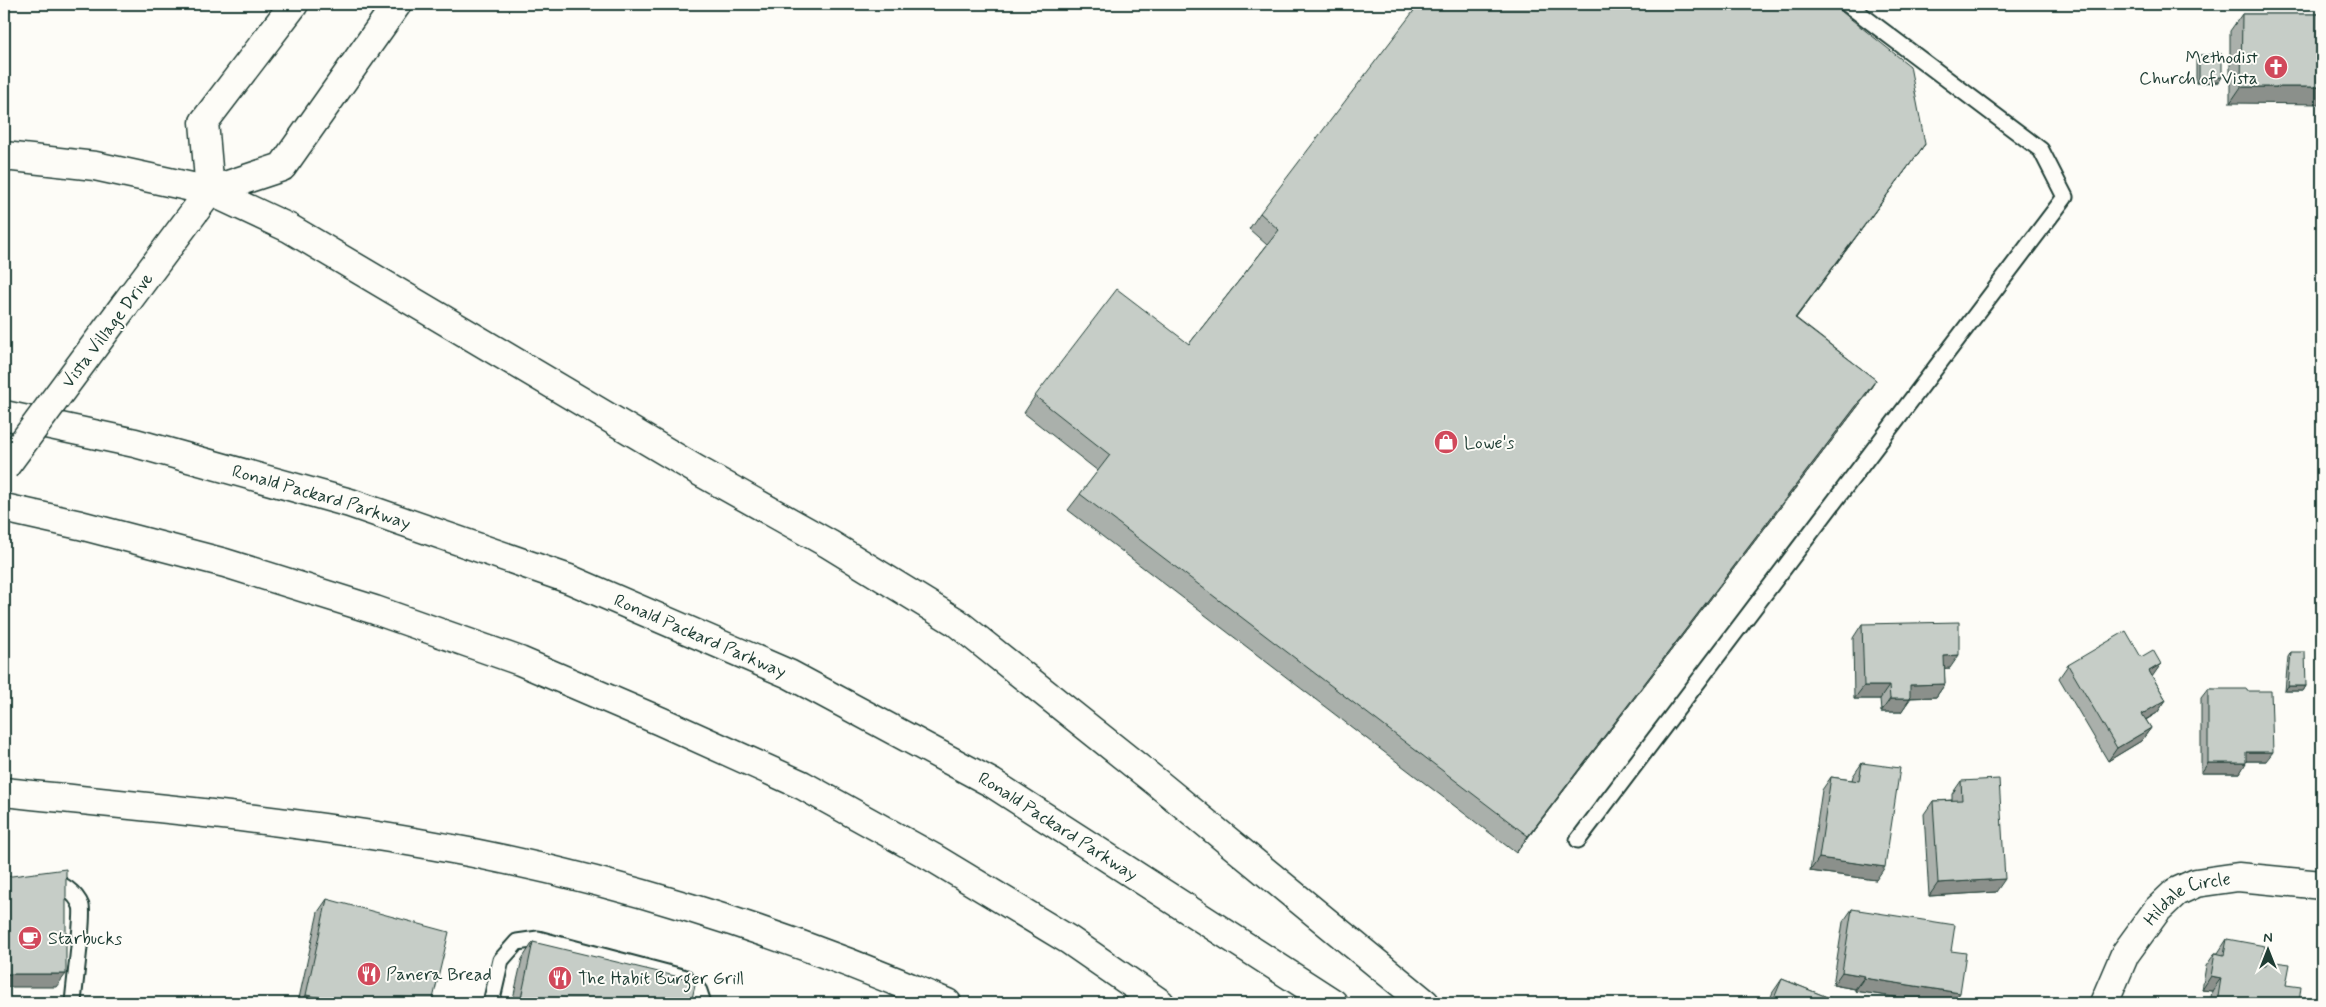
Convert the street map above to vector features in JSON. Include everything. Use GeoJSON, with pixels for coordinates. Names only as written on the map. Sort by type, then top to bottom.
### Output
{"type":"FeatureCollection","features":[{"type":"Feature","properties":{"kind":"main road"},"geometry":{"type":"LineString","coordinates":[[210,191],[204,122],[294,4]]}},
{"type":"Feature","properties":{"kind":"main road"},"geometry":{"type":"LineString","coordinates":[[210,191],[282,167],[397,4]]}},
{"type":"Feature","properties":{"kind":"main road"},"geometry":{"type":"LineString","coordinates":[[4,156],[95,166],[210,191],[300,234],[697,470],[829,544],[956,622],[1155,781],[1425,1003]]}},
{"type":"Feature","properties":{"kind":"main road","name":"Vista Village Drive"},"geometry":{"type":"LineString","coordinates":[[4,468],[210,191]]}},
{"type":"Feature","properties":{"kind":"main road","name":"Ronald Packard Parkway"},"geometry":{"type":"LineString","coordinates":[[4,415],[135,443],[350,503],[570,579],[789,674],[992,782],[1333,1003]]}},
{"type":"Feature","properties":{"kind":"main road"},"geometry":{"type":"LineString","coordinates":[[4,508],[80,525],[225,563],[375,610],[520,661],[652,717],[802,786],[932,857],[1069,940],[1160,1003]]}},
{"type":"Feature","properties":{"kind":"main road"},"geometry":{"type":"LineString","coordinates":[[4,792],[291,823],[427,844],[566,874],[752,928],[947,1003]]}},
{"type":"Feature","properties":{"kind":"main road","name":"Hildale Circle"},"geometry":{"type":"LineString","coordinates":[[2104,1003],[2125,954],[2157,910],[2176,892],[2196,883],[2238,878],[2322,885]]}},
{"type":"Feature","properties":{"kind":"lane"},"geometry":{"type":"LineString","coordinates":[[1578,840],[2065,197],[2041,150],[1847,4]]}},
{"type":"Feature","properties":{"kind":"lane"},"geometry":{"type":"LineString","coordinates":[[30,880],[56,882],[72,893],[81,907],[73,1003]]}},
{"type":"Feature","properties":{"kind":"lane"},"geometry":{"type":"LineString","coordinates":[[491,1003],[501,960],[517,942],[538,939],[686,978],[699,991],[703,1003]]}},
{"type":"Feature","properties":{"kind":"building","name":"Lowe's"},"geometry":{"type":"Polygon","coordinates":[[[1419,4],[1832,4],[1910,66],[1925,144],[1795,318],[1876,380],[1528,836],[1080,494],[1110,455],[1035,396],[1117,289],[1189,344],[1279,230],[1260,213],[1419,4]]]}},
{"type":"Feature","properties":{"kind":"building","name":"Methodist Church of Vista"},"geometry":{"type":"Polygon","coordinates":[[[2242,14],[2322,14],[2322,87],[2241,87],[2242,14]]]}},
{"type":"Feature","properties":{"kind":"building"},"geometry":{"type":"Polygon","coordinates":[[[2222,54],[2222,77],[2199,78],[2199,55],[2222,54]]]}},
{"type":"Feature","properties":{"kind":"building"},"geometry":{"type":"Polygon","coordinates":[[[1959,622],[1959,655],[1944,656],[1945,684],[1910,685],[1910,699],[1890,699],[1889,686],[1864,686],[1862,624],[1959,622]]]}},
{"type":"Feature","properties":{"kind":"building"},"geometry":{"type":"Polygon","coordinates":[[[2126,631],[2141,657],[2153,650],[2161,664],[2149,671],[2166,700],[2142,714],[2151,728],[2117,748],[2068,665],[2126,631]]]}},
{"type":"Feature","properties":{"kind":"building"},"geometry":{"type":"Polygon","coordinates":[[[2291,652],[2305,652],[2306,686],[2288,686],[2291,652]]]}},
{"type":"Feature","properties":{"kind":"building"},"geometry":{"type":"Polygon","coordinates":[[[2208,689],[2271,691],[2273,752],[2246,752],[2246,763],[2208,763],[2208,689]]]}},
{"type":"Feature","properties":{"kind":"building"},"geometry":{"type":"Polygon","coordinates":[[[1862,763],[1900,768],[1885,867],[1819,858],[1831,777],[1859,781],[1862,763]]]}},
{"type":"Feature","properties":{"kind":"building"},"geometry":{"type":"Polygon","coordinates":[[[1999,779],[2005,879],[1938,883],[1933,801],[1962,800],[1961,781],[1999,779]]]}},
{"type":"Feature","properties":{"kind":"building","name":"Starbucks"},"geometry":{"type":"Polygon","coordinates":[[[66,869],[66,974],[4,974],[4,877],[66,869]]]}},
{"type":"Feature","properties":{"kind":"building","name":"Panera Bread"},"geometry":{"type":"Polygon","coordinates":[[[327,899],[449,932],[432,1003],[352,1003],[306,995],[327,899]]]}},
{"type":"Feature","properties":{"kind":"building"},"geometry":{"type":"Polygon","coordinates":[[[1852,909],[1955,925],[1951,951],[1966,953],[1960,993],[1864,978],[1865,976],[1842,972],[1852,909]]]}},
{"type":"Feature","properties":{"kind":"building"},"geometry":{"type":"Polygon","coordinates":[[[2227,939],[2265,946],[2261,966],[2266,966],[2267,961],[2290,964],[2286,985],[2301,987],[2299,1003],[2217,1003],[2221,978],[2211,976],[2215,953],[2224,955],[2227,939]]]}},
{"type":"Feature","properties":{"kind":"building"},"geometry":{"type":"Polygon","coordinates":[[[533,942],[696,981],[691,1003],[520,1003],[533,942]]]}},
{"type":"Feature","properties":{"kind":"building"},"geometry":{"type":"Polygon","coordinates":[[[1782,979],[1842,1003],[1772,1003],[1782,979]]]}},
{"type":"Feature","properties":{"kind":"place","name":"Methodist Church of Vista"},"geometry":{"type":"Point","coordinates":[2276,67]}},
{"type":"Feature","properties":{"kind":"place","name":"Lowe's"},"geometry":{"type":"Point","coordinates":[1446,442]}},
{"type":"Feature","properties":{"kind":"place","name":"Starbucks"},"geometry":{"type":"Point","coordinates":[30,938]}},
{"type":"Feature","properties":{"kind":"place","name":"Panera Bread"},"geometry":{"type":"Point","coordinates":[369,974]}},
{"type":"Feature","properties":{"kind":"place","name":"The Habit Burger Grill"},"geometry":{"type":"Point","coordinates":[560,978]}}]}
